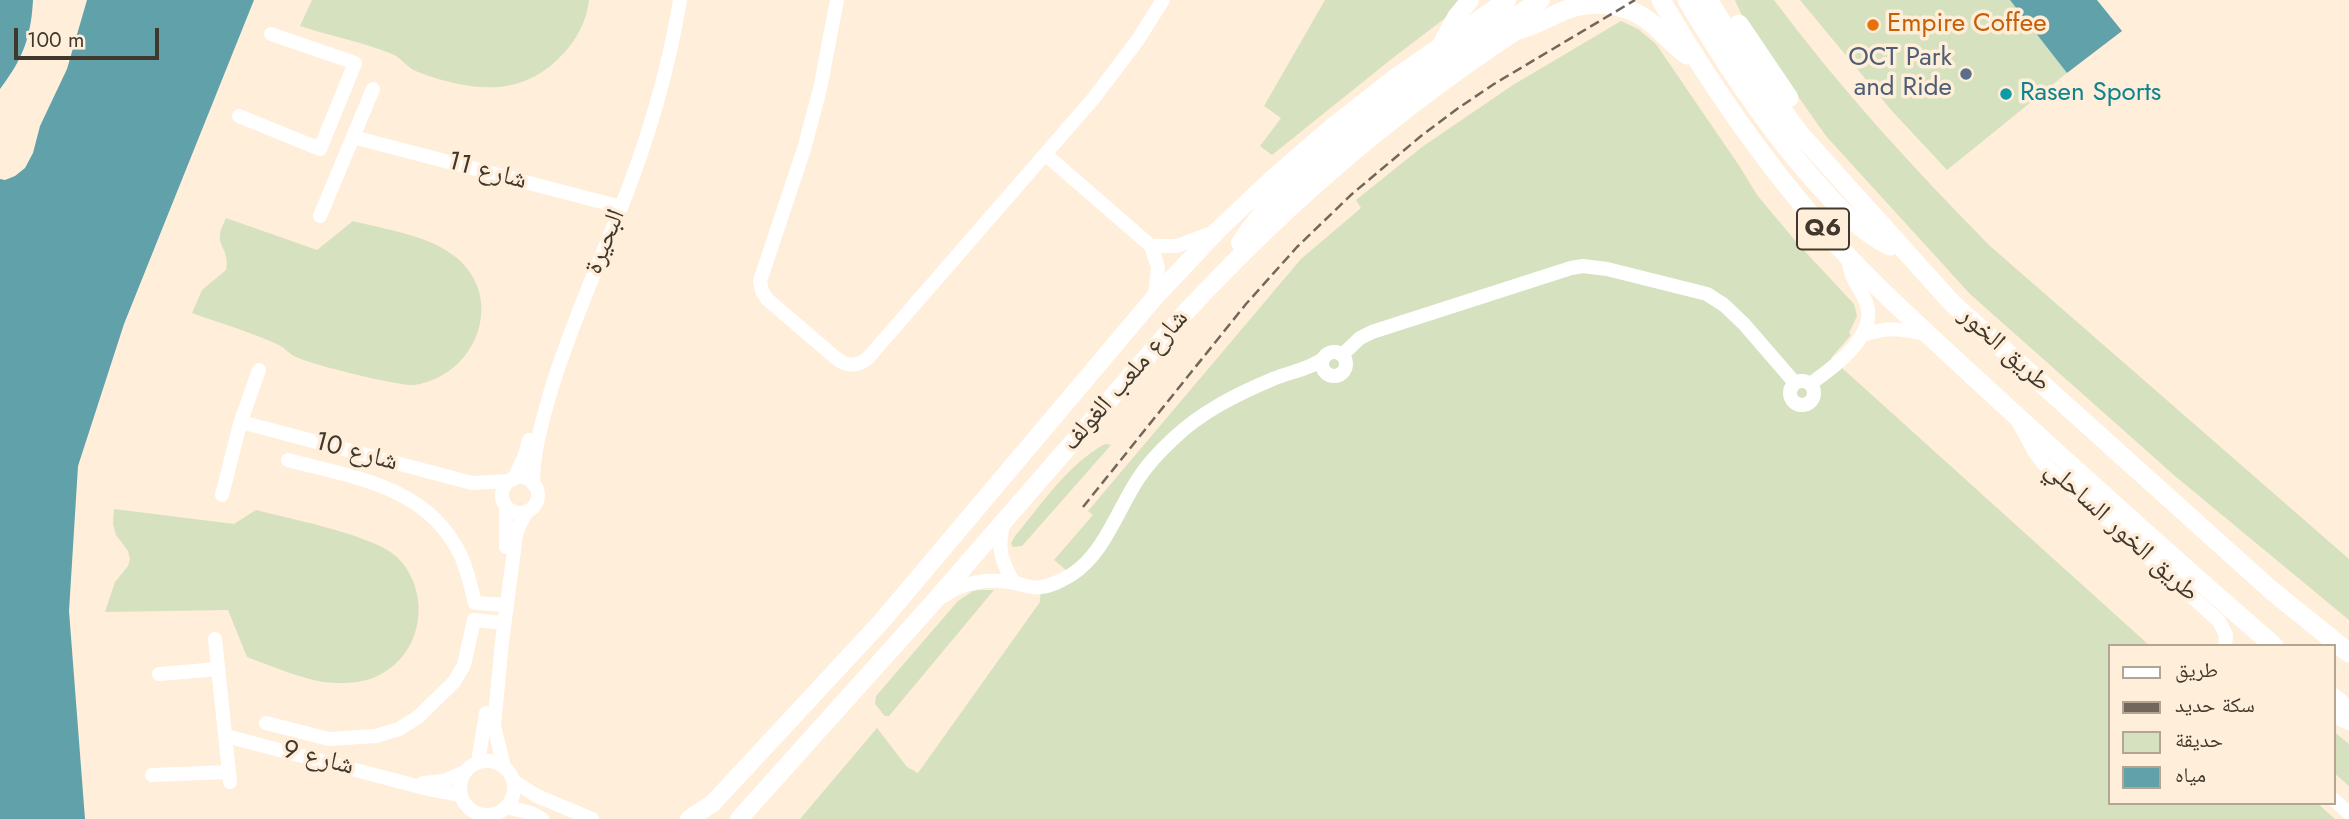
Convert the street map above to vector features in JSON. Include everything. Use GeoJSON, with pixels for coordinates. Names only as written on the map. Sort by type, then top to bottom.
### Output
{"type":"FeatureCollection","features":[{"type":"Feature","properties":{"kind":"highway","name":"طريق الخور"},"geometry":{"type":"LineString","coordinates":[[1661,0],[1718,92],[1763,155],[1848,256],[1928,336],[2272,644]]}},
{"type":"Feature","properties":{"kind":"highway"},"geometry":{"type":"LineString","coordinates":[[1686,0],[1732,73],[1802,166],[1843,213],[1880,240],[1902,249]]}},
{"type":"Feature","properties":{"kind":"highway","name":"طريق الخور"},"geometry":{"type":"LineString","coordinates":[[1708,0],[1751,68],[1800,134],[1952,303],[2271,590],[2349,653]]}},
{"type":"Feature","properties":{"kind":"highway"},"geometry":{"type":"LineString","coordinates":[[1724,0],[1795,107],[1800,117],[1800,134]]}},
{"type":"Feature","properties":{"kind":"highway"},"geometry":{"type":"LineString","coordinates":[[1517,30],[1531,27],[1578,6],[1611,5],[1647,19],[1682,52],[1698,60]]}},
{"type":"Feature","properties":{"kind":"highway"},"geometry":{"type":"LineString","coordinates":[[2335,699],[2349,710]]}},
{"type":"Feature","properties":{"kind":"main road"},"geometry":{"type":"LineString","coordinates":[[1440,46],[1456,17],[1470,0]]}},
{"type":"Feature","properties":{"kind":"main road"},"geometry":{"type":"LineString","coordinates":[[1472,23],[1487,0]]}},
{"type":"Feature","properties":{"kind":"main road","name":"شارع ملعب الغولف"},"geometry":{"type":"LineString","coordinates":[[689,819],[713,803],[881,622],[1155,297],[1218,230],[1332,127],[1392,80],[1507,0]]}},
{"type":"Feature","properties":{"kind":"main road"},"geometry":{"type":"LineString","coordinates":[[1229,265],[1259,215],[1319,160],[1418,82],[1541,0]]}},
{"type":"Feature","properties":{"kind":"main road","name":"شارع ملعب الغولف"},"geometry":{"type":"LineString","coordinates":[[740,819],[1229,265],[1288,207],[1411,104],[1517,30],[1566,0]]}},
{"type":"Feature","properties":{"kind":"street","name":"البحيرة"},"geometry":{"type":"LineString","coordinates":[[664,58],[672,0]]}},
{"type":"Feature","properties":{"kind":"street","name":"البحيرة"},"geometry":{"type":"LineString","coordinates":[[533,484],[533,459],[537,438],[562,357],[646,126],[680,0]]}},
{"type":"Feature","properties":{"kind":"street"},"geometry":{"type":"LineString","coordinates":[[837,0],[820,89],[804,149],[760,281],[767,299],[840,362],[848,365],[868,358],[1093,99],[1125,58],[1163,0]]}},
{"type":"Feature","properties":{"kind":"street"},"geometry":{"type":"LineString","coordinates":[[239,116],[320,149],[355,63],[271,34]]}},
{"type":"Feature","properties":{"kind":"street"},"geometry":{"type":"LineString","coordinates":[[320,216],[373,89]]}},
{"type":"Feature","properties":{"kind":"street"},"geometry":{"type":"LineString","coordinates":[[336,111],[360,119]]}},
{"type":"Feature","properties":{"kind":"street","name":"شارع 11"},"geometry":{"type":"LineString","coordinates":[[353,137],[617,206]]}},
{"type":"Feature","properties":{"kind":"street"},"geometry":{"type":"LineString","coordinates":[[1045,154],[1151,246],[1157,267],[1155,297]]}},
{"type":"Feature","properties":{"kind":"street","name":"البحيرة"},"geometry":{"type":"LineString","coordinates":[[511,480],[527,449],[561,334],[617,206]]}},
{"type":"Feature","properties":{"kind":"street"},"geometry":{"type":"LineString","coordinates":[[1151,246],[1177,246],[1218,230]]}},
{"type":"Feature","properties":{"kind":"street"},"geometry":{"type":"LineString","coordinates":[[1848,256],[1852,278],[1868,309],[1863,335]]}},
{"type":"Feature","properties":{"kind":"street"},"geometry":{"type":"LineString","coordinates":[[1342,355],[1360,338],[1372,332],[1563,270],[1583,266],[1687,288],[1717,299],[1803,383],[1838,363],[1863,335],[1882,328],[1897,328],[1928,336]]}},
{"type":"Feature","properties":{"kind":"street"},"geometry":{"type":"LineString","coordinates":[[1324,366],[1331,352],[1342,355]]}},
{"type":"Feature","properties":{"kind":"street"},"geometry":{"type":"LineString","coordinates":[[931,605],[950,591],[964,585],[983,581],[1041,587],[1074,573],[1084,565],[1103,540],[1139,477],[1171,441],[1201,416],[1271,379],[1311,366],[1324,366],[1334,376],[1343,371],[1346,364],[1342,355]]}},
{"type":"Feature","properties":{"kind":"street"},"geometry":{"type":"LineString","coordinates":[[222,495],[241,422],[259,370]]}},
{"type":"Feature","properties":{"kind":"street","name":"طريق الخور الساحلي"},"geometry":{"type":"LineString","coordinates":[[2015,415],[2043,463],[2220,621],[2226,635],[2225,644]]}},
{"type":"Feature","properties":{"kind":"street","name":"شارع 10"},"geometry":{"type":"LineString","coordinates":[[241,422],[472,483],[505,505]]}},
{"type":"Feature","properties":{"kind":"street"},"geometry":{"type":"LineString","coordinates":[[266,723],[329,738],[376,736],[398,729],[418,717],[454,682],[464,665],[474,620],[475,603],[471,583],[460,554],[430,513],[387,487],[288,460]]}},
{"type":"Feature","properties":{"kind":"street"},"geometry":{"type":"LineString","coordinates":[[502,605],[516,535],[527,511],[537,500],[533,484],[522,478],[511,480],[503,490],[507,535],[500,623],[485,726],[472,767],[461,782],[461,795],[473,814],[537,816],[537,796]]}},
{"type":"Feature","properties":{"kind":"street","name":"شارع 10"},"geometry":{"type":"LineString","coordinates":[[472,483],[511,480]]}},
{"type":"Feature","properties":{"kind":"street"},"geometry":{"type":"LineString","coordinates":[[505,505],[516,513],[527,511]]}},
{"type":"Feature","properties":{"kind":"street"},"geometry":{"type":"LineString","coordinates":[[1005,519],[999,541],[1000,553],[1014,583]]}},
{"type":"Feature","properties":{"kind":"street"},"geometry":{"type":"LineString","coordinates":[[475,603],[502,605]]}},
{"type":"Feature","properties":{"kind":"street"},"geometry":{"type":"LineString","coordinates":[[474,620],[500,623]]}},
{"type":"Feature","properties":{"kind":"street"},"geometry":{"type":"LineString","coordinates":[[500,623],[494,726],[504,767],[513,781],[537,796],[592,819]]}},
{"type":"Feature","properties":{"kind":"street"},"geometry":{"type":"LineString","coordinates":[[152,775],[229,777],[215,639]]}},
{"type":"Feature","properties":{"kind":"street"},"geometry":{"type":"LineString","coordinates":[[159,674],[218,669]]}},
{"type":"Feature","properties":{"kind":"street","name":"شارع 9"},"geometry":{"type":"LineString","coordinates":[[226,736],[461,795]]}},
{"type":"Feature","properties":{"kind":"street"},"geometry":{"type":"LineString","coordinates":[[472,767],[494,761],[504,767]]}},
{"type":"Feature","properties":{"kind":"street","name":"شارع 9"},"geometry":{"type":"LineString","coordinates":[[411,783],[444,781],[472,767]]}},
{"type":"Feature","properties":{"kind":"street"},"geometry":{"type":"LineString","coordinates":[[501,813],[513,795],[513,781]]}},
{"type":"Feature","properties":{"kind":"street"},"geometry":{"type":"LineString","coordinates":[[2335,801],[2349,813]]}},
{"type":"Feature","properties":{"kind":"green space"},"geometry":{"type":"Polygon","coordinates":[[[312,0],[589,0],[580,30],[561,56],[545,70],[511,85],[475,87],[414,71],[396,56],[381,50],[300,26],[312,0]]]}},
{"type":"Feature","properties":{"kind":"green space"},"geometry":{"type":"Polygon","coordinates":[[[1325,0],[1469,0],[1272,155],[1260,146],[1281,118],[1264,106],[1325,0]]]}},
{"type":"Feature","properties":{"kind":"green space"},"geometry":{"type":"Polygon","coordinates":[[[1735,0],[1774,0],[1824,64],[1878,126],[1990,246],[2349,559],[2349,620],[2175,476],[1970,294],[1826,136],[1744,20],[1735,0]]]}},
{"type":"Feature","properties":{"kind":"green space"},"geometry":{"type":"Polygon","coordinates":[[[1800,0],[2010,0],[2067,73],[1947,170],[1892,111],[1800,0]]]}},
{"type":"Feature","properties":{"kind":"green space"},"geometry":{"type":"Polygon","coordinates":[[[1621,21],[1638,29],[1656,44],[1757,195],[1854,304],[1857,316],[1849,333],[1851,335],[1831,358],[2148,644],[2108,644],[2108,805],[2319,805],[2335,819],[800,819],[877,728],[907,767],[918,773],[1040,602],[1041,582],[1047,582],[1066,570],[1054,560],[1093,515],[1088,511],[1301,259],[1361,208],[1356,200],[1422,147],[1513,85],[1621,21]]]}},
{"type":"Feature","properties":{"kind":"green space"},"geometry":{"type":"Polygon","coordinates":[[[226,218],[317,250],[353,221],[407,234],[434,244],[457,258],[472,276],[480,295],[481,315],[477,335],[467,353],[453,368],[434,379],[413,385],[353,374],[303,360],[279,345],[192,313],[202,290],[226,270],[226,258],[220,239],[226,218]]]}},
{"type":"Feature","properties":{"kind":"green space"},"geometry":{"type":"Polygon","coordinates":[[[1105,444],[1111,445],[1022,546],[1013,547],[1011,543],[1015,536],[1067,473],[1105,444]]]}},
{"type":"Feature","properties":{"kind":"green space"},"geometry":{"type":"Polygon","coordinates":[[[114,509],[234,524],[256,510],[351,535],[386,549],[397,557],[416,588],[419,606],[413,640],[404,655],[391,668],[375,677],[357,682],[328,683],[292,674],[247,657],[228,610],[105,612],[115,582],[128,566],[130,559],[128,551],[116,535],[113,524],[114,509]]]}},
{"type":"Feature","properties":{"kind":"green space"},"geometry":{"type":"Polygon","coordinates":[[[994,590],[889,716],[885,716],[875,704],[876,696],[958,601],[973,591],[994,590]]]}},
{"type":"Feature","properties":{"kind":"green space"},"geometry":{"type":"Polygon","coordinates":[[[2335,733],[2349,744],[2349,786],[2335,774],[2335,733]]]}},
{"type":"Feature","properties":{"kind":"water"},"geometry":{"type":"Polygon","coordinates":[[[0,0],[33,0],[24,47],[15,68],[0,89],[0,0]]]}},
{"type":"Feature","properties":{"kind":"water"},"geometry":{"type":"Polygon","coordinates":[[[87,0],[254,0],[124,324],[78,466],[69,611],[85,819],[0,819],[0,179],[15,176],[25,168],[33,153],[40,126],[67,69],[87,0]]]}},
{"type":"Feature","properties":{"kind":"water"},"geometry":{"type":"Polygon","coordinates":[[[2010,0],[2097,0],[2122,31],[2067,73],[2010,0]]]}},
{"type":"Feature","properties":{"kind":"railway"},"geometry":{"type":"LineString","coordinates":[[1083,507],[1246,304],[1297,247],[1352,194],[1457,109],[1635,0]]}},
{"type":"Feature","properties":{"kind":"place","name":"Empire Coffee"},"geometry":{"type":"Point","coordinates":[1873,25]}},
{"type":"Feature","properties":{"kind":"place","name":"OCT Park and Ride"},"geometry":{"type":"Point","coordinates":[1966,74]}},
{"type":"Feature","properties":{"kind":"place","name":"Rasen Sports"},"geometry":{"type":"Point","coordinates":[2006,94]}}]}
